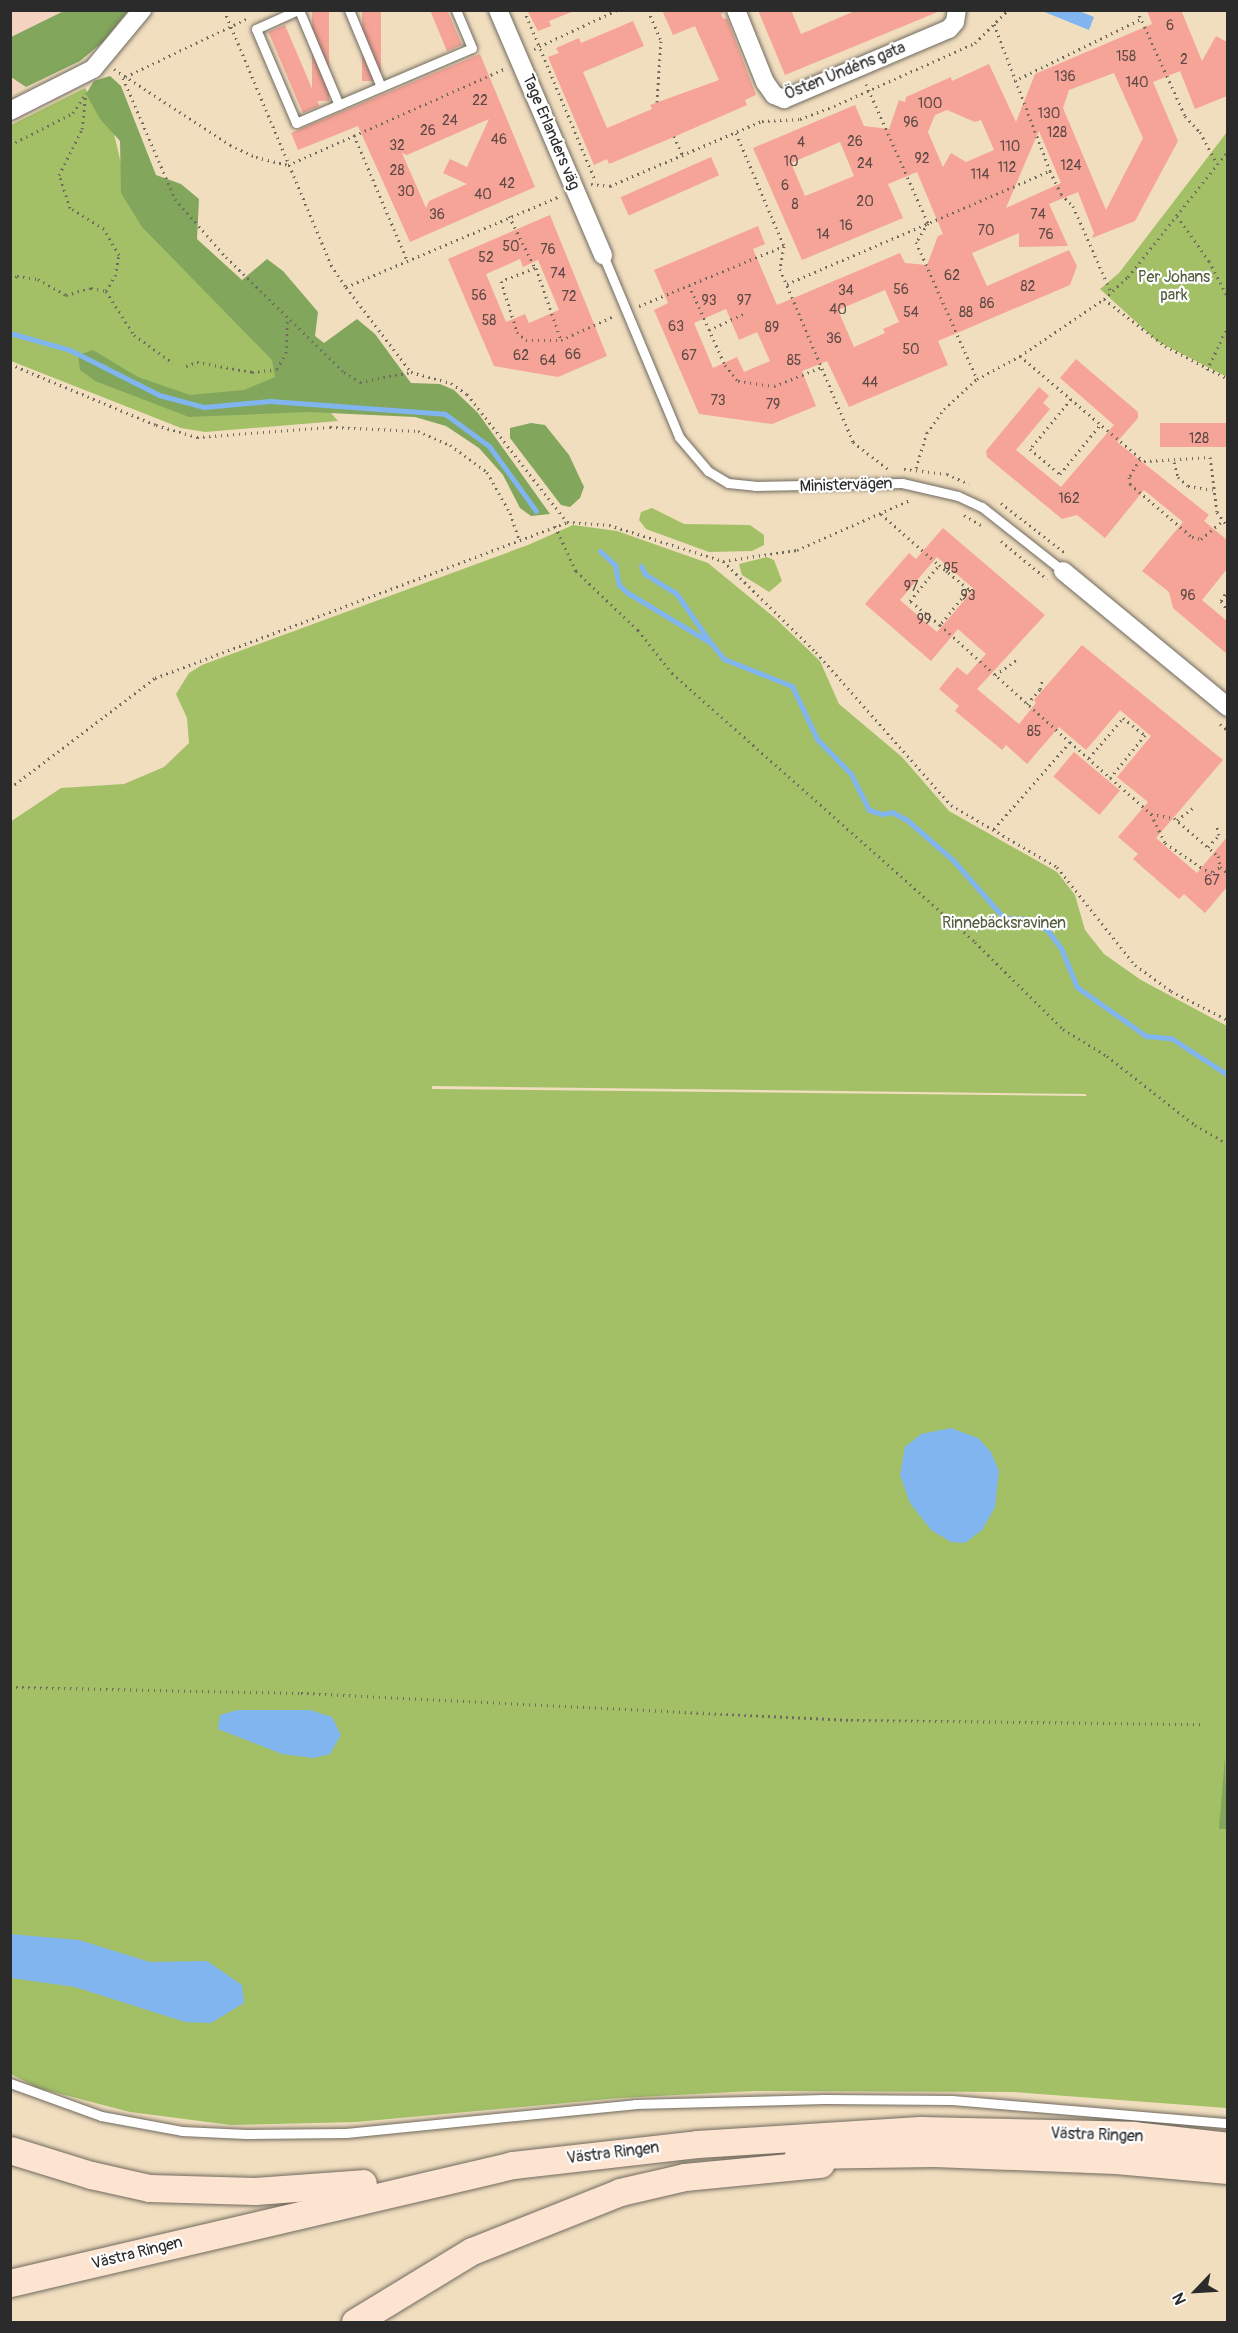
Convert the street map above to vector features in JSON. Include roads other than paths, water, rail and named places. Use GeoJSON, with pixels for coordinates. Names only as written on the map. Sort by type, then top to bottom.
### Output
{"type":"FeatureCollection","features":[{"type":"Feature","properties":{"kind":"main road","name":"Västra Ringen"},"geometry":{"type":"LineString","coordinates":[[17,2289],[513,2165],[697,2144],[920,2130],[1133,2135],[1227,2146]]}},
{"type":"Feature","properties":{"kind":"main road"},"geometry":{"type":"LineString","coordinates":[[10,2150],[91,2175],[149,2188],[255,2191],[319,2188],[513,2165]]}},
{"type":"Feature","properties":{"kind":"main road","name":"Västra Ringen"},"geometry":{"type":"LineString","coordinates":[[17,2289],[302,2224],[495,2186],[601,2171],[813,2154],[934,2153],[1116,2160],[1227,2170]]}},
{"type":"Feature","properties":{"kind":"main road"},"geometry":{"type":"LineString","coordinates":[[355,2322],[472,2251],[620,2192],[685,2177],[934,2153]]}},
{"type":"Feature","properties":{"kind":"street"},"geometry":{"type":"LineString","coordinates":[[10,111],[73,81],[105,59],[142,10]]}},
{"type":"Feature","properties":{"kind":"street","name":"Tage Erlanders väg"},"geometry":{"type":"LineString","coordinates":[[498,10],[603,255]]}},
{"type":"Feature","properties":{"kind":"street","name":"Östen Undéns gata"},"geometry":{"type":"LineString","coordinates":[[736,10],[765,82],[778,98],[792,95],[949,29],[955,22],[957,10]]}},
{"type":"Feature","properties":{"kind":"street","name":"Ministervägen"},"geometry":{"type":"LineString","coordinates":[[1058,578],[1227,707]]}},
{"type":"Feature","properties":{"kind":"lane"},"geometry":{"type":"LineString","coordinates":[[339,105],[298,10],[256,28],[296,123],[339,105],[472,48],[456,10]]}},
{"type":"Feature","properties":{"kind":"lane"},"geometry":{"type":"LineString","coordinates":[[349,10],[381,87]]}},
{"type":"Feature","properties":{"kind":"lane","name":"Ministervägen"},"geometry":{"type":"LineString","coordinates":[[603,255],[630,309],[680,437],[708,471],[728,483],[755,486],[798,488],[857,482],[914,484],[982,507],[1058,578]]}},
{"type":"Feature","properties":{"kind":"lane"},"geometry":{"type":"LineString","coordinates":[[10,2083],[100,2116],[182,2131],[246,2134],[346,2133],[636,2104],[824,2099],[952,2100],[1227,2123]]}},
{"type":"Feature","properties":{"kind":"water"},"geometry":{"type":"Polygon","coordinates":[[[1042,11],[1079,11],[1094,17],[1089,30],[1042,11]]]}},
{"type":"Feature","properties":{"kind":"water"},"geometry":{"type":"Polygon","coordinates":[[[951,1428],[978,1438],[991,1452],[999,1471],[995,1507],[982,1530],[965,1543],[951,1542],[931,1530],[910,1503],[900,1475],[905,1447],[921,1434],[951,1428]]]}},
{"type":"Feature","properties":{"kind":"water"},"geometry":{"type":"Polygon","coordinates":[[[238,1710],[310,1710],[332,1717],[341,1735],[330,1754],[314,1758],[282,1754],[218,1729],[220,1715],[238,1710]]]}},
{"type":"Feature","properties":{"kind":"water"},"geometry":{"type":"Polygon","coordinates":[[[10,1934],[79,1940],[150,1962],[207,1961],[242,1985],[244,2003],[211,2023],[185,2022],[75,1987],[11,1978],[10,1934]]]}},
{"type":"Feature","properties":{"kind":"waterway"},"geometry":{"type":"LineString","coordinates":[[10,333],[70,350],[159,395],[204,407],[270,401],[445,414],[489,446],[536,511]]}},
{"type":"Feature","properties":{"kind":"waterway"},"geometry":{"type":"LineString","coordinates":[[600,551],[615,565],[619,585],[628,593],[711,643],[724,659],[792,686],[817,739],[851,774],[869,810],[882,814],[892,812],[907,820],[953,860],[1004,918],[1030,919],[1048,931],[1061,948],[1077,987],[1146,1036],[1171,1038],[1228,1075]]}},
{"type":"Feature","properties":{"kind":"waterway"},"geometry":{"type":"LineString","coordinates":[[641,566],[645,574],[676,593],[710,642]]}},
{"type":"Feature","properties":{"kind":"park label","name":"Per Johans park"},"geometry":{"type":"Point","coordinates":[1174,286]}},
{"type":"Feature","properties":{"kind":"park label","name":"Rinnebäcksravinen"},"geometry":{"type":"Point","coordinates":[1004,923]}}]}
